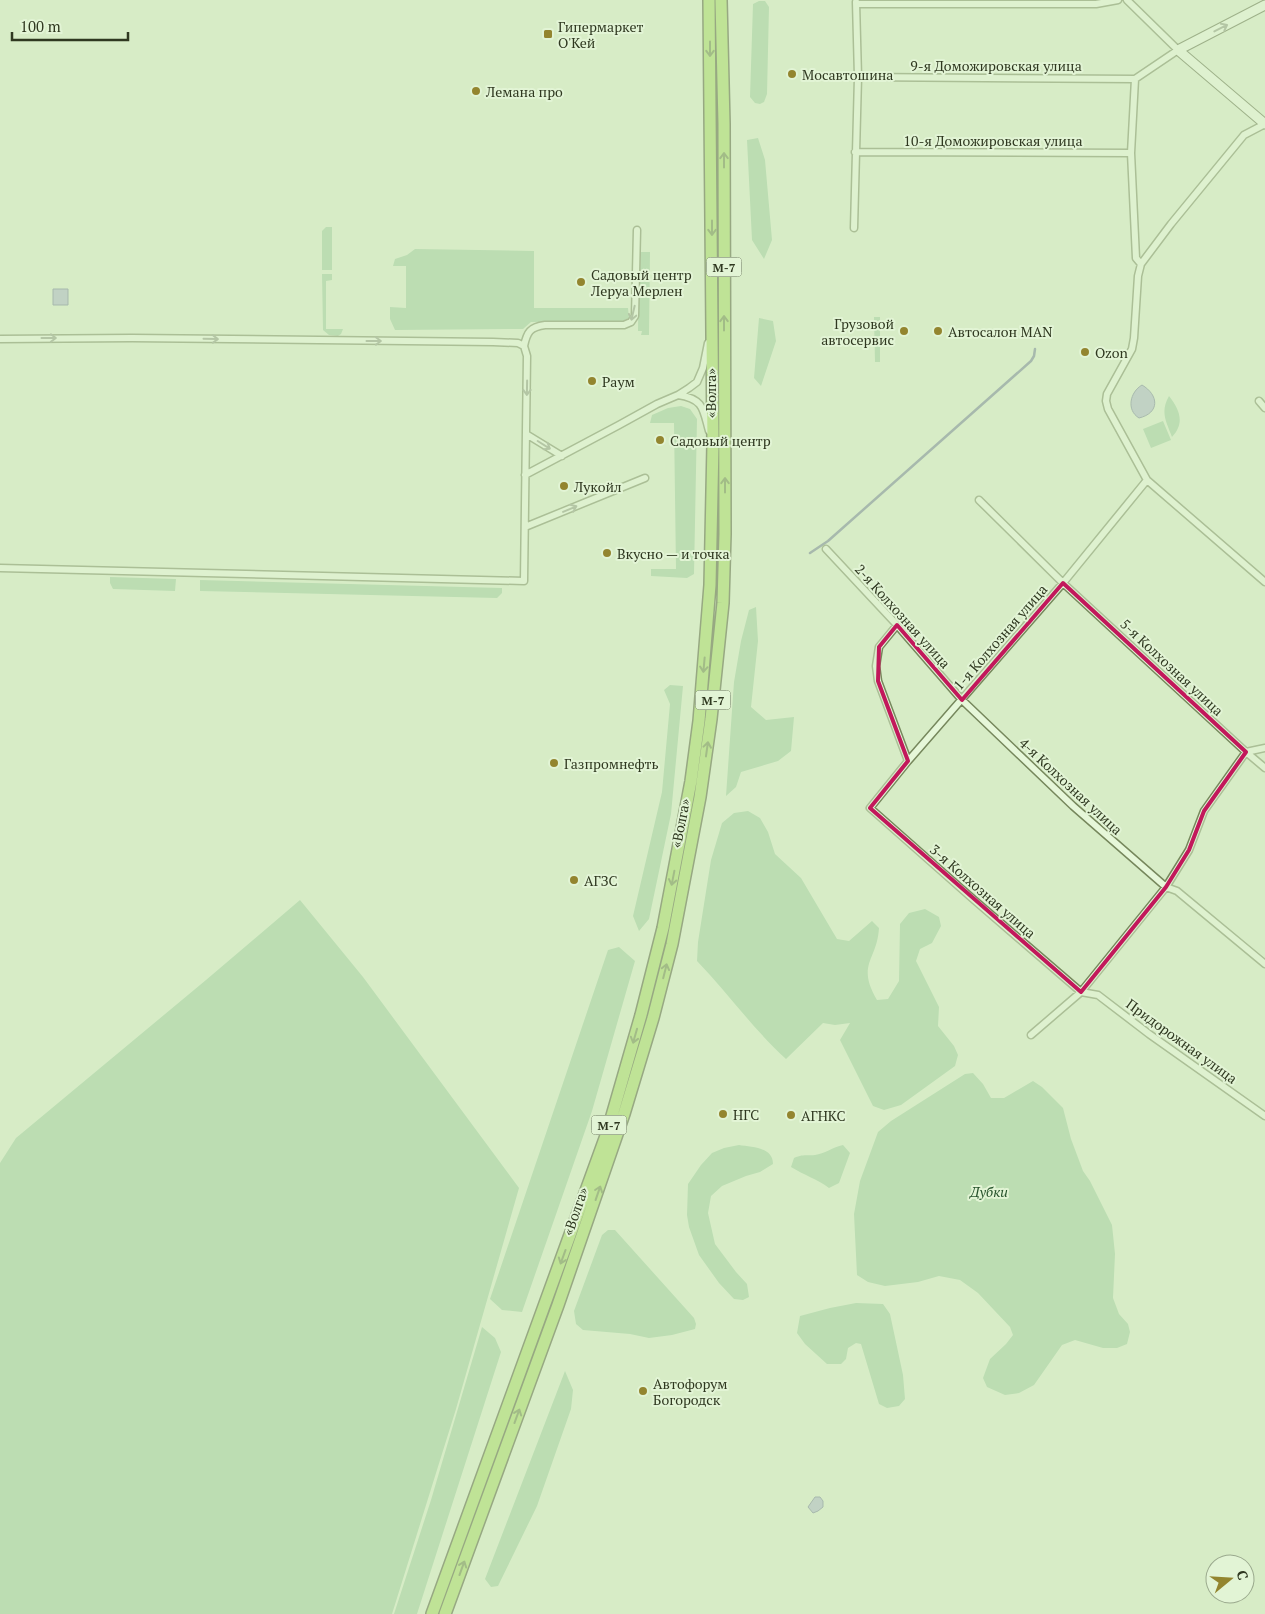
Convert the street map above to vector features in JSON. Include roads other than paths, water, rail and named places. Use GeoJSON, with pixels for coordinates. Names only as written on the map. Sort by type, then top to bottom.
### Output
{"type":"FeatureCollection","features":[{"type":"Feature","properties":{"kind":"highway","name":"«Волга»"},"geometry":{"type":"LineString","coordinates":[[432,1614],[607,1133],[642,1014],[664,928],[691,781],[709,617],[710,585],[713,444],[709,0]]}},
{"type":"Feature","properties":{"kind":"highway","name":"«Волга»"},"geometry":{"type":"LineString","coordinates":[[445,1614],[617,1138],[653,1018],[672,944],[700,797],[711,719],[723,603],[725,534],[724,124],[721,0]]}},
{"type":"Feature","properties":{"kind":"street"},"geometry":{"type":"LineString","coordinates":[[854,228],[858,77],[856,2],[1096,4],[1118,0]]}},
{"type":"Feature","properties":{"kind":"street"},"geometry":{"type":"LineString","coordinates":[[1127,0],[1178,50],[1265,124],[1244,135],[1171,224],[1141,264],[1138,276],[1133,343],[1106,401],[1108,409],[1147,480],[1265,582]]}},
{"type":"Feature","properties":{"kind":"street"},"geometry":{"type":"LineString","coordinates":[[1141,264],[1136,258],[1131,153],[1134,79],[1178,50],[1265,5]]}},
{"type":"Feature","properties":{"kind":"street","name":"9-я Доможировская улица"},"geometry":{"type":"LineString","coordinates":[[858,77],[1134,79]]}},
{"type":"Feature","properties":{"kind":"street","name":"10-я Доможировская улица"},"geometry":{"type":"LineString","coordinates":[[855,152],[1131,153]]}},
{"type":"Feature","properties":{"kind":"street"},"geometry":{"type":"LineString","coordinates":[[0,568],[524,581],[527,356],[524,346],[526,335],[530,329],[544,325],[624,325],[631,322],[635,316],[637,230]]}},
{"type":"Feature","properties":{"kind":"street"},"geometry":{"type":"LineString","coordinates":[[526,475],[657,404],[678,395],[697,382],[703,368],[712,319]]}},
{"type":"Feature","properties":{"kind":"street"},"geometry":{"type":"LineString","coordinates":[[0,338],[493,342],[518,343],[524,346]]}},
{"type":"Feature","properties":{"kind":"street"},"geometry":{"type":"LineString","coordinates":[[678,395],[696,399],[702,408],[713,444]]}},
{"type":"Feature","properties":{"kind":"street"},"geometry":{"type":"LineString","coordinates":[[1259,401],[1265,408]]}},
{"type":"Feature","properties":{"kind":"street"},"geometry":{"type":"LineString","coordinates":[[526,434],[562,456]]}},
{"type":"Feature","properties":{"kind":"street"},"geometry":{"type":"LineString","coordinates":[[525,527],[645,478]]}},
{"type":"Feature","properties":{"kind":"street","name":"1-я Колхозная улица"},"geometry":{"type":"LineString","coordinates":[[870,808],[908,761],[1063,583],[1147,480]]}},
{"type":"Feature","properties":{"kind":"street","name":"5-я Колхозная улица"},"geometry":{"type":"LineString","coordinates":[[979,500],[1063,583],[1265,768]]}},
{"type":"Feature","properties":{"kind":"street","name":"2-я Колхозная улица"},"geometry":{"type":"LineString","coordinates":[[826,549],[897,625],[962,700]]}},
{"type":"Feature","properties":{"kind":"street"},"geometry":{"type":"LineString","coordinates":[[897,625],[879,647],[876,666],[878,681],[908,761]]}},
{"type":"Feature","properties":{"kind":"street","name":"4-я Колхозная улица"},"geometry":{"type":"LineString","coordinates":[[962,700],[1073,806],[1166,887],[1177,891],[1265,964]]}},
{"type":"Feature","properties":{"kind":"street"},"geometry":{"type":"LineString","coordinates":[[1031,1035],[1081,992],[1166,887],[1190,850],[1204,810],[1246,752],[1265,748]]}},
{"type":"Feature","properties":{"kind":"street","name":"3-я Колхозная улица"},"geometry":{"type":"LineString","coordinates":[[870,808],[972,899],[1081,992]]}},
{"type":"Feature","properties":{"kind":"street","name":"Придорожная улица"},"geometry":{"type":"LineString","coordinates":[[1081,992],[1098,995],[1265,1116]]}},
{"type":"Feature","properties":{"kind":"water"},"geometry":{"type":"Polygon","coordinates":[[[53,289],[68,289],[68,305],[53,305],[53,289]]]}},
{"type":"Feature","properties":{"kind":"water"},"geometry":{"type":"Polygon","coordinates":[[[1142,385],[1152,394],[1155,403],[1151,412],[1139,418],[1132,410],[1131,401],[1132,396],[1142,385]]]}},
{"type":"Feature","properties":{"kind":"water"},"geometry":{"type":"Polygon","coordinates":[[[815,1497],[820,1497],[823,1501],[823,1507],[813,1513],[808,1507],[815,1497]]]}},
{"type":"Feature","properties":{"kind":"waterway"},"geometry":{"type":"LineString","coordinates":[[810,553],[828,541],[1031,361],[1035,349]]}},
{"type":"Feature","properties":{"kind":"place","name":"Гипермаркет О'Кей"},"geometry":{"type":"Point","coordinates":[548,34]}},
{"type":"Feature","properties":{"kind":"place","name":"Мосавтошина"},"geometry":{"type":"Point","coordinates":[792,74]}},
{"type":"Feature","properties":{"kind":"place","name":"Лемана про"},"geometry":{"type":"Point","coordinates":[476,91]}},
{"type":"Feature","properties":{"kind":"place","name":"Садовый центр Леруа Мерлен"},"geometry":{"type":"Point","coordinates":[581,282]}},
{"type":"Feature","properties":{"kind":"place","name":"Грузовой автосервис"},"geometry":{"type":"Point","coordinates":[904,331]}},
{"type":"Feature","properties":{"kind":"place","name":"Автосалон MAN"},"geometry":{"type":"Point","coordinates":[938,331]}},
{"type":"Feature","properties":{"kind":"place","name":"Ozon"},"geometry":{"type":"Point","coordinates":[1085,352]}},
{"type":"Feature","properties":{"kind":"place","name":"Раум"},"geometry":{"type":"Point","coordinates":[592,381]}},
{"type":"Feature","properties":{"kind":"place","name":"Садовый центр"},"geometry":{"type":"Point","coordinates":[660,440]}},
{"type":"Feature","properties":{"kind":"place","name":"Лукойл"},"geometry":{"type":"Point","coordinates":[564,486]}},
{"type":"Feature","properties":{"kind":"place","name":"Вкусно — и точка"},"geometry":{"type":"Point","coordinates":[607,553]}},
{"type":"Feature","properties":{"kind":"place","name":"Газпромнефть"},"geometry":{"type":"Point","coordinates":[554,763]}},
{"type":"Feature","properties":{"kind":"place","name":"АГЗС"},"geometry":{"type":"Point","coordinates":[574,880]}},
{"type":"Feature","properties":{"kind":"place","name":"НГС"},"geometry":{"type":"Point","coordinates":[723,1114]}},
{"type":"Feature","properties":{"kind":"place","name":"АГНКС"},"geometry":{"type":"Point","coordinates":[791,1115]}},
{"type":"Feature","properties":{"kind":"place","name":"Автофорум Богородск"},"geometry":{"type":"Point","coordinates":[643,1391]}},
{"type":"Feature","properties":{"kind":"park label","name":"Дубки"},"geometry":{"type":"Point","coordinates":[989,1191]}}]}
